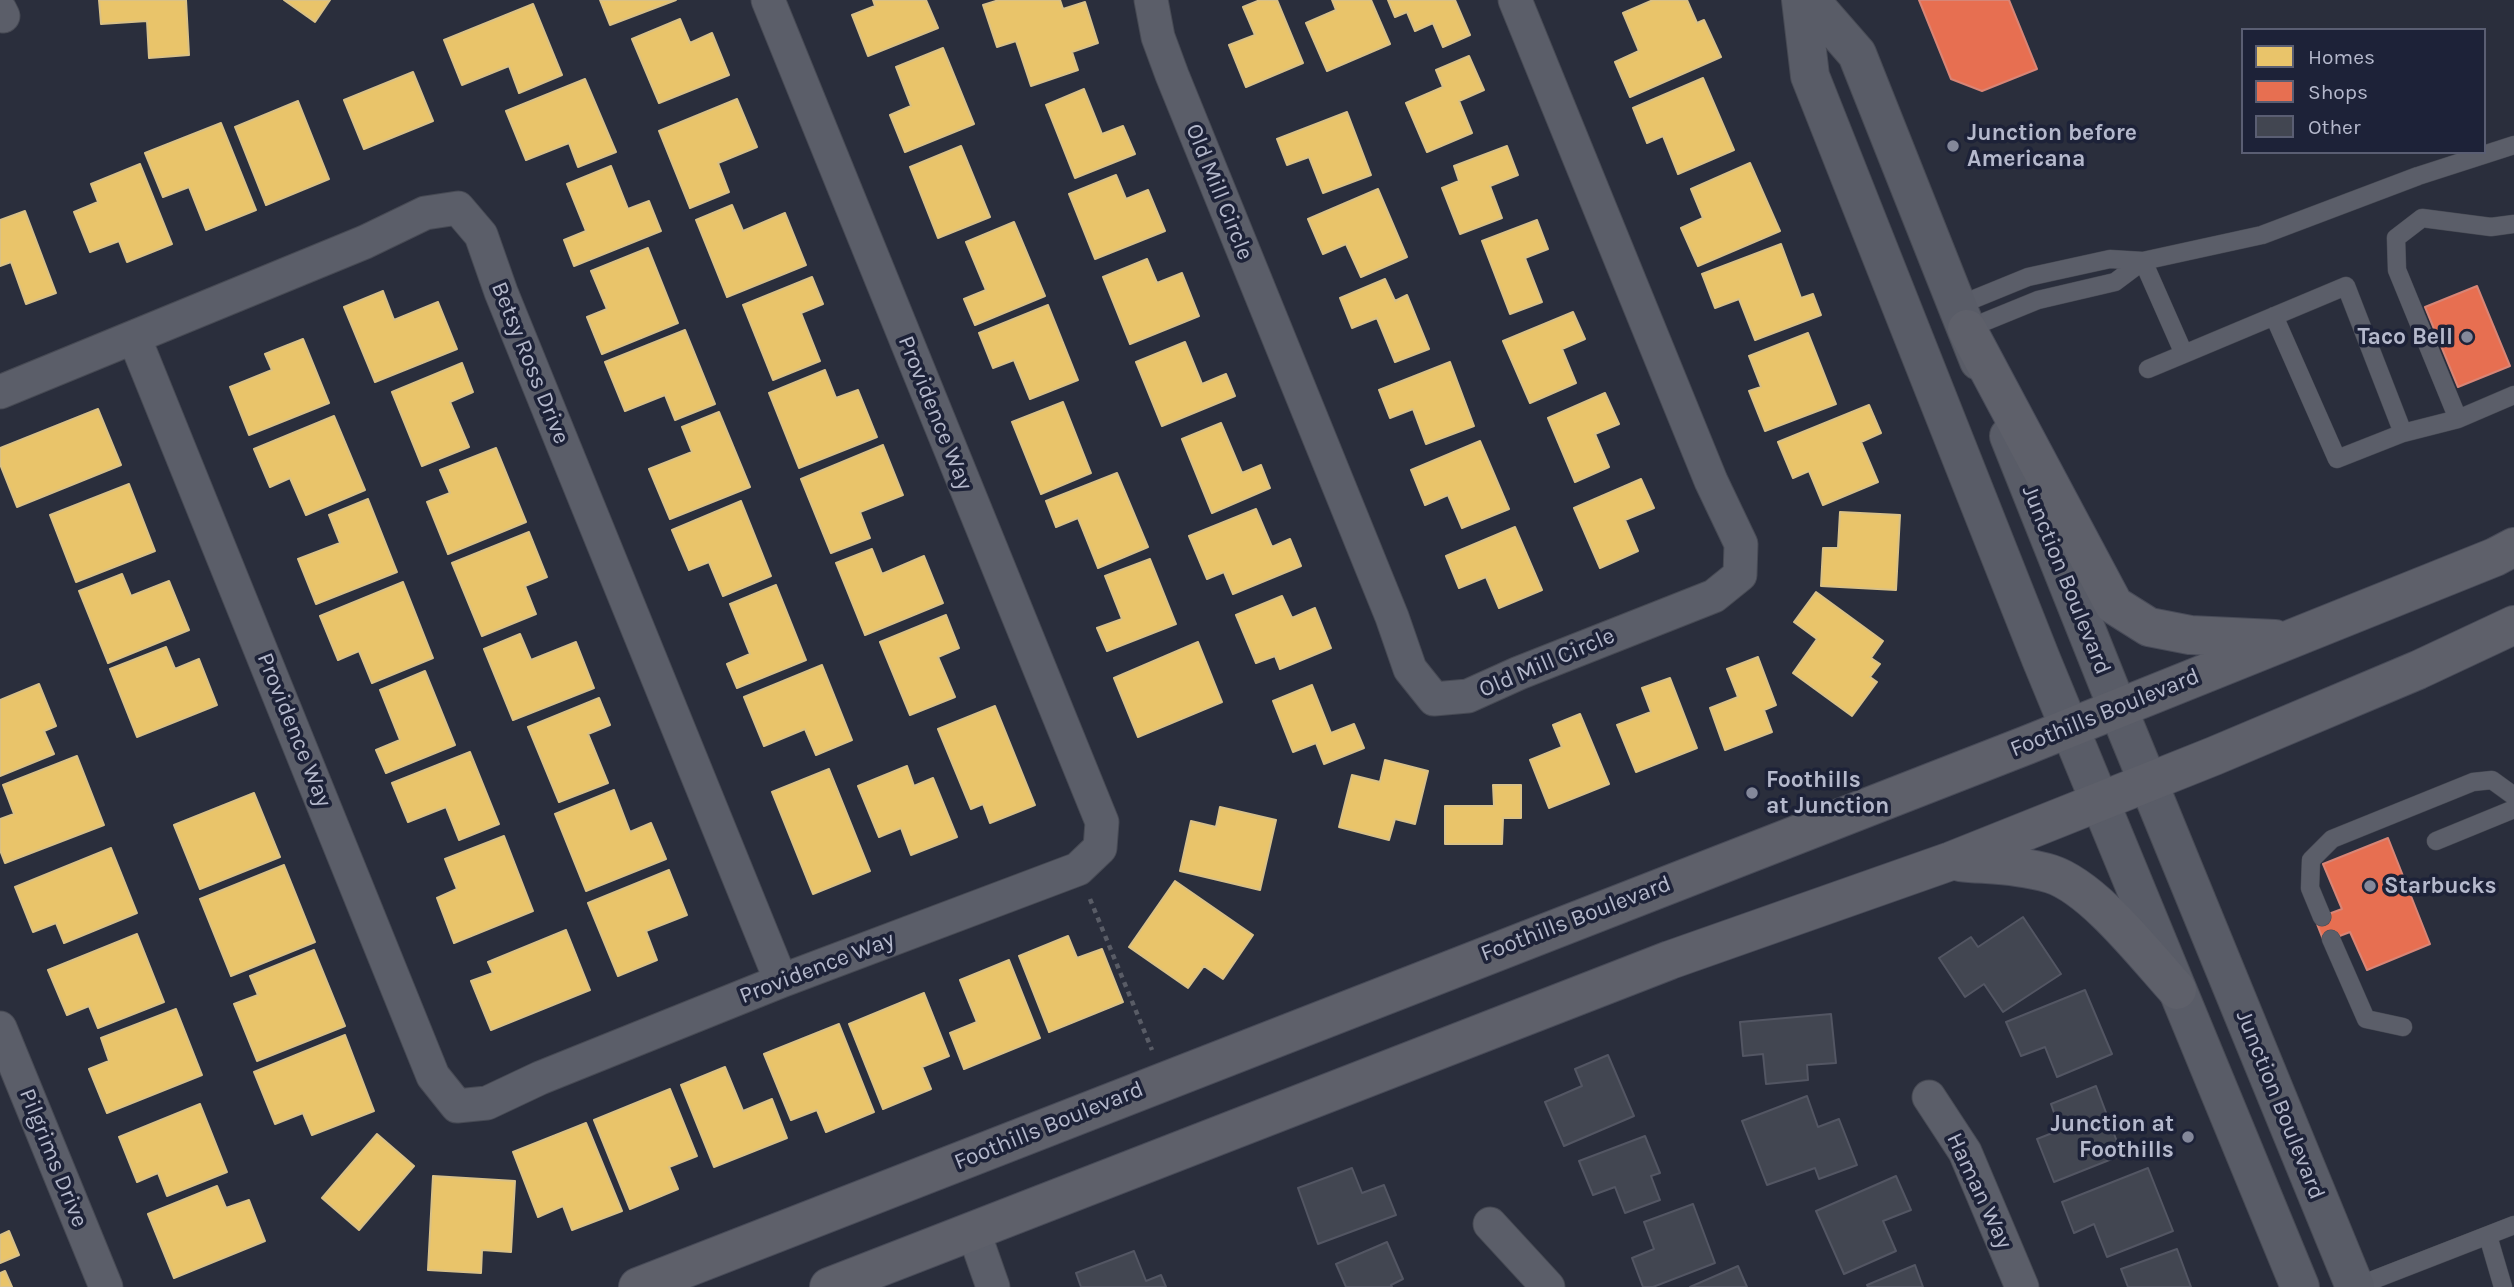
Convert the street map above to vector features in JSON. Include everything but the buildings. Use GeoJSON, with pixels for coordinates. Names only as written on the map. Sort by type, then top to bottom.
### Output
{"type":"FeatureCollection","features":[{"type":"Feature","properties":{"kind":"main road"},"geometry":{"type":"LineString","coordinates":[[1801,0],[1810,76],[2070,728],[2300,1287]]}},
{"type":"Feature","properties":{"kind":"main road","name":"Junction Boulevard"},"geometry":{"type":"LineString","coordinates":[[1810,0],[1857,54],[2118,709],[2355,1287]]}},
{"type":"Feature","properties":{"kind":"main road"},"geometry":{"type":"LineString","coordinates":[[1962,317],[2114,605],[2148,627],[2190,635],[2290,639]]}},
{"type":"Feature","properties":{"kind":"main road","name":"Foothills Boulevard"},"geometry":{"type":"LineString","coordinates":[[638,1287],[2070,728],[2484,562],[2514,547]]}},
{"type":"Feature","properties":{"kind":"main road"},"geometry":{"type":"LineString","coordinates":[[829,1287],[1670,960],[1951,861],[2148,783],[2418,670],[2514,625]]}},
{"type":"Feature","properties":{"kind":"main road"},"geometry":{"type":"LineString","coordinates":[[1951,861],[2029,868],[2054,875],[2093,899],[2177,990]]}},
{"type":"Feature","properties":{"kind":"street","name":"Providence Way"},"geometry":{"type":"LineString","coordinates":[[134,337],[433,1076],[457,1106],[487,1103],[540,1077],[781,981],[1078,869],[1100,848],[1101,822],[768,0]]}},
{"type":"Feature","properties":{"kind":"street","name":"Old Mill Circle"},"geometry":{"type":"LineString","coordinates":[[1151,0],[1158,37],[1172,75],[1392,617],[1409,669],[1434,699],[1468,696],[1531,668],[1714,596],[1740,575],[1741,544],[1706,468],[1515,0]]}},
{"type":"Feature","properties":{"kind":"street","name":"Betsy Ross Drive"},"geometry":{"type":"LineString","coordinates":[[0,392],[365,242],[425,213],[458,208],[481,235],[500,292],[781,981]]}},
{"type":"Feature","properties":{"kind":"street","name":"Pilgrims Drive"},"geometry":{"type":"LineString","coordinates":[[0,1028],[106,1287]]}},
{"type":"Feature","properties":{"kind":"street","name":"Haman Way"},"geometry":{"type":"LineString","coordinates":[[1929,1097],[1965,1152],[2022,1287]]}},
{"type":"Feature","properties":{"kind":"street"},"geometry":{"type":"LineString","coordinates":[[1490,1224],[1548,1287]]}},
{"type":"Feature","properties":{"kind":"street"},"geometry":{"type":"LineString","coordinates":[[973,1230],[993,1287]]}},
{"type":"Feature","properties":{"kind":"lane"},"geometry":{"type":"LineString","coordinates":[[1962,317],[2028,277],[2110,259],[2143,261],[2262,235],[2418,176],[2514,145]]}},
{"type":"Feature","properties":{"kind":"lane"},"geometry":{"type":"LineString","coordinates":[[2458,419],[2397,270],[2396,238],[2422,218],[2491,227],[2514,225]]}},
{"type":"Feature","properties":{"kind":"lane"},"geometry":{"type":"LineString","coordinates":[[1962,317],[2115,282],[2143,261]]}},
{"type":"Feature","properties":{"kind":"lane"},"geometry":{"type":"LineString","coordinates":[[2143,261],[2184,354]]}},
{"type":"Feature","properties":{"kind":"lane"},"geometry":{"type":"LineString","coordinates":[[2148,369],[2346,286],[2403,433]]}},
{"type":"Feature","properties":{"kind":"lane"},"geometry":{"type":"LineString","coordinates":[[2274,316],[2337,459],[2403,433],[2458,419],[2514,395]]}},
{"type":"Feature","properties":{"kind":"lane"},"geometry":{"type":"LineString","coordinates":[[2322,917],[2310,888],[2311,860],[2332,839],[2473,782],[2492,779],[2514,796]]}},
{"type":"Feature","properties":{"kind":"lane"},"geometry":{"type":"LineString","coordinates":[[2436,841],[2514,809]]}},
{"type":"Feature","properties":{"kind":"lane"},"geometry":{"type":"LineString","coordinates":[[2332,939],[2366,1019],[2403,1027]]}},
{"type":"Feature","properties":{"kind":"lane"},"geometry":{"type":"LineString","coordinates":[[2355,1287],[2514,1225]]}},
{"type":"Feature","properties":{"kind":"lane"},"geometry":{"type":"LineString","coordinates":[[2488,1236],[2503,1287]]}},
{"type":"Feature","properties":{"kind":"path"},"geometry":{"type":"LineString","coordinates":[[1078,869],[1164,1080]]}},
{"type":"Feature","properties":{"kind":"place","name":"Junction before Americana"},"geometry":{"type":"Point","coordinates":[1953,146]}},
{"type":"Feature","properties":{"kind":"place","name":"Taco Bell"},"geometry":{"type":"Point","coordinates":[2467,337]}},
{"type":"Feature","properties":{"kind":"place","name":"Foothills at Junction"},"geometry":{"type":"Point","coordinates":[1752,793]}},
{"type":"Feature","properties":{"kind":"place","name":"Starbucks"},"geometry":{"type":"Point","coordinates":[2370,886]}},
{"type":"Feature","properties":{"kind":"place","name":"Junction at Foothills"},"geometry":{"type":"Point","coordinates":[2188,1137]}}]}
